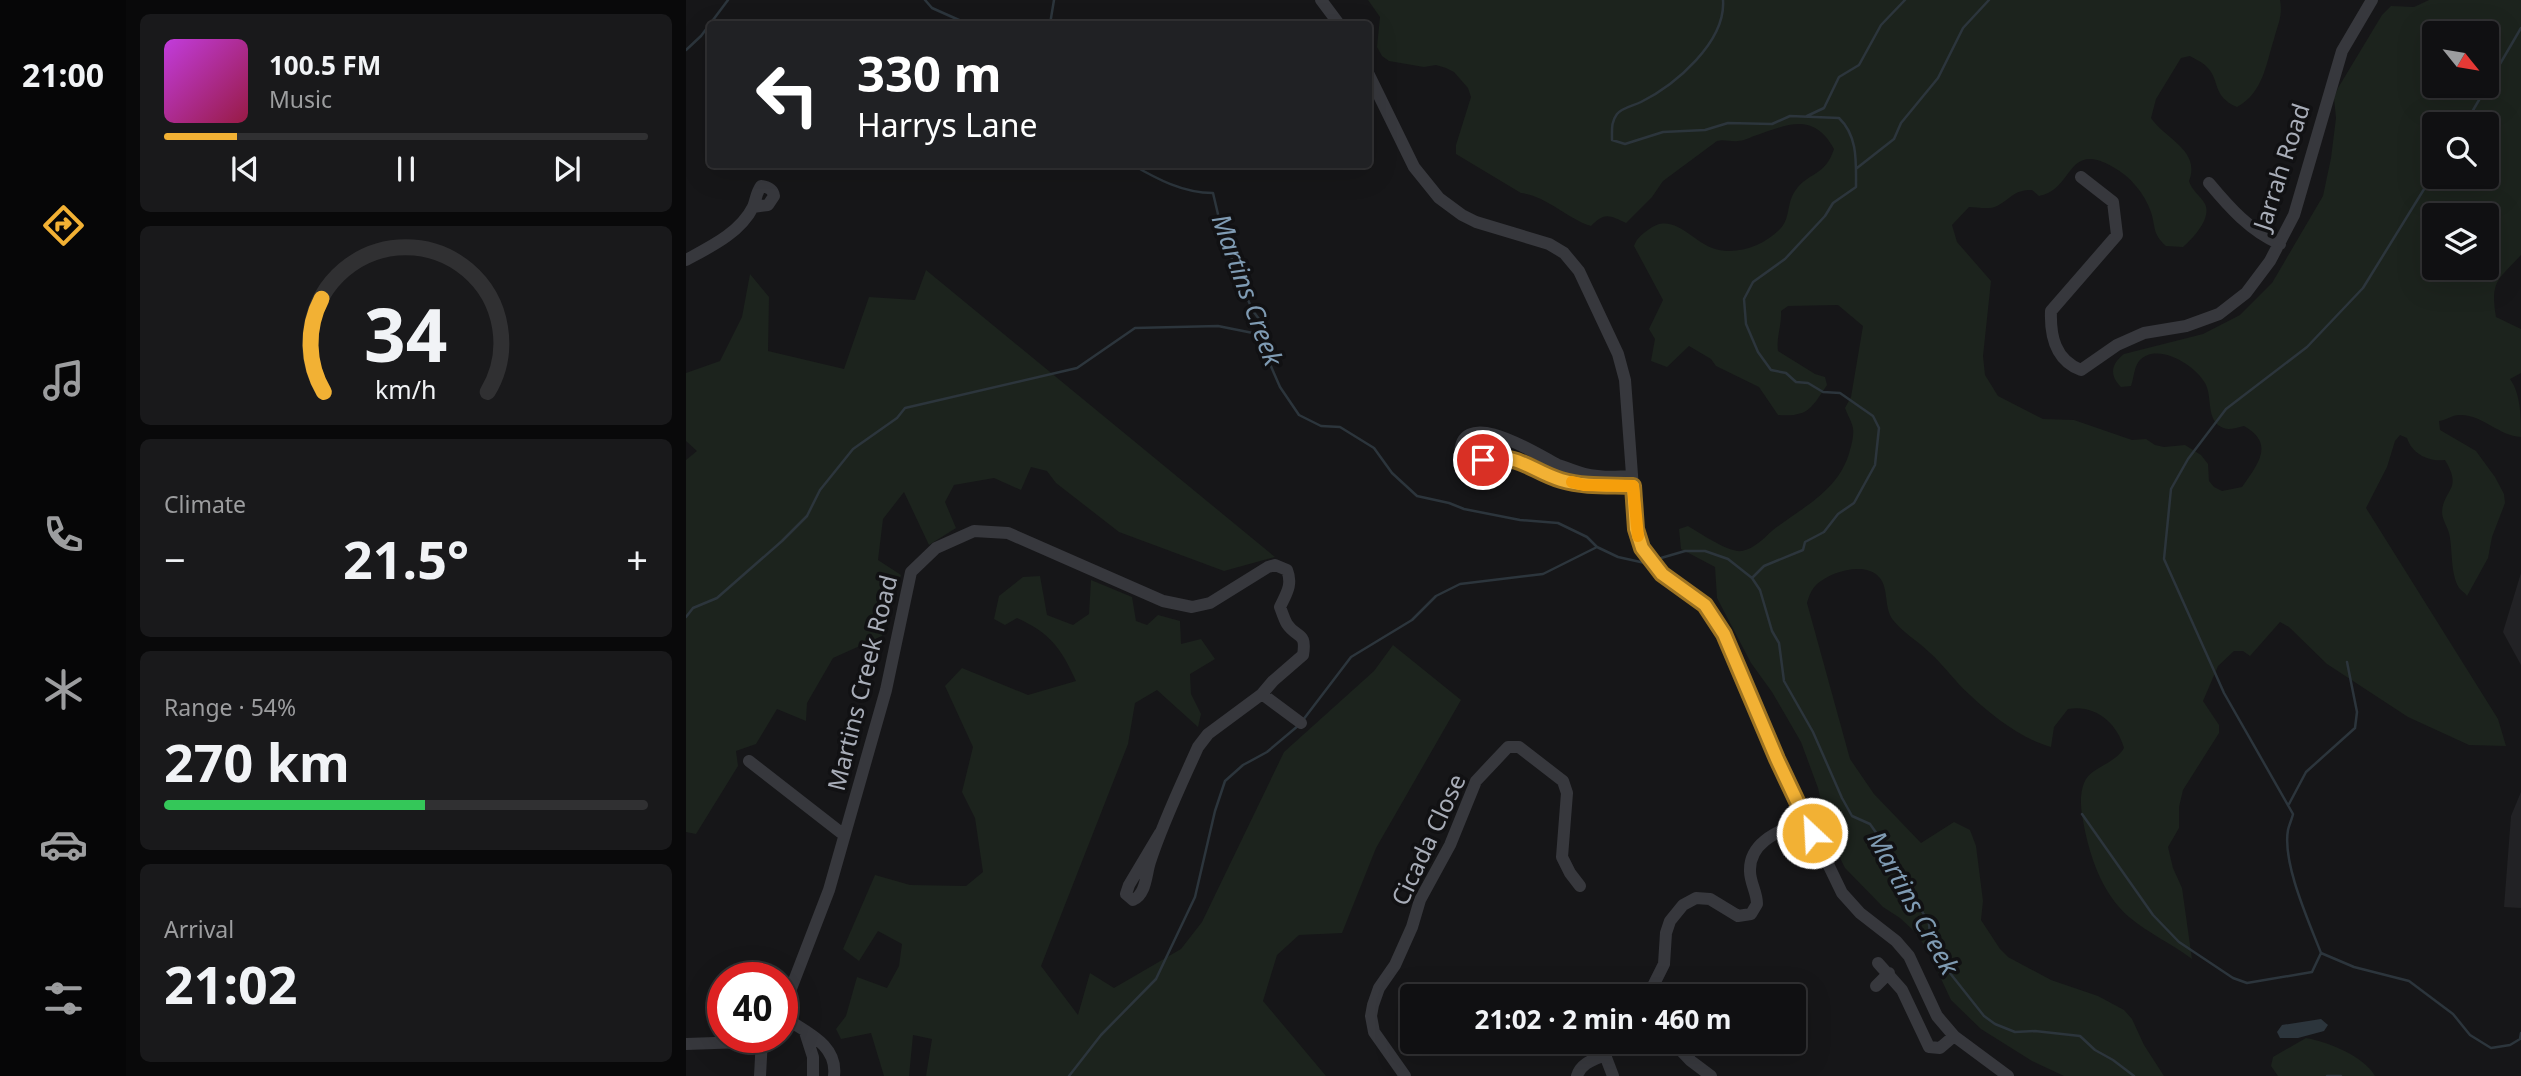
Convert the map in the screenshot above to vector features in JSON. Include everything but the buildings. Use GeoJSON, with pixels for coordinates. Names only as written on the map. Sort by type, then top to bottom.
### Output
{"type":"FeatureCollection","features":[{"type":"Feature","properties":{"kind":"street"},"geometry":{"type":"LineString","coordinates":[[1321,0],[1337,21]]}},
{"type":"Feature","properties":{"kind":"street","name":"Jarrah Road"},"geometry":{"type":"LineString","coordinates":[[2081,177],[2113,202],[2117,234],[2051,311],[2050,334],[2062,358],[2081,370],[2117,345],[2144,333],[2186,326],[2219,314],[2246,293],[2280,244],[2294,215],[2342,51],[2372,0]]}},
{"type":"Feature","properties":{"kind":"street"},"geometry":{"type":"LineString","coordinates":[[1372,80],[1414,167],[1439,198],[1476,222],[1549,244],[1564,253],[1579,271],[1622,367],[1629,406],[1636,529],[1642,548],[1662,574],[1705,605],[1724,634],[1777,759],[1842,893],[1860,913],[1909,956],[1937,1016],[1954,1036],[2008,1076]]}},
{"type":"Feature","properties":{"kind":"street"},"geometry":{"type":"LineString","coordinates":[[2208,183],[2230,209],[2266,238],[2280,244]]}},
{"type":"Feature","properties":{"kind":"street"},"geometry":{"type":"LineString","coordinates":[[686,260],[734,232],[753,207]]}},
{"type":"Feature","properties":{"kind":"street"},"geometry":{"type":"LineString","coordinates":[[1475,434],[1493,434],[1506,437],[1558,465],[1582,473],[1632,481],[1584,485],[1560,480],[1513,458],[1497,457],[1473,462],[1465,460],[1460,455],[1460,446],[1466,438],[1475,434]]}},
{"type":"Feature","properties":{"kind":"street","name":"Martins Creek Road"},"geometry":{"type":"LineString","coordinates":[[844,835],[886,690],[911,572],[936,548],[974,531],[1008,533],[1179,606],[1210,603],[1268,567],[1280,566],[1287,570],[1290,577],[1288,594],[1280,607],[1287,624],[1302,636],[1305,645],[1303,655],[1262,694],[1208,734],[1198,747],[1160,832],[1143,890],[1139,898],[1128,898],[1126,894],[1129,885],[1160,832]]}},
{"type":"Feature","properties":{"kind":"street"},"geometry":{"type":"LineString","coordinates":[[1262,694],[1300,723]]}},
{"type":"Feature","properties":{"kind":"street","name":"Cicada Close"},"geometry":{"type":"LineString","coordinates":[[1405,1076],[1374,1032],[1373,1005],[1379,988],[1395,965],[1412,927],[1420,900],[1450,845],[1476,781],[1508,747],[1519,747],[1563,781],[1567,793],[1562,857],[1580,886]]}},
{"type":"Feature","properties":{"kind":"street"},"geometry":{"type":"LineString","coordinates":[[749,761],[844,835],[829,890],[798,972]]}},
{"type":"Feature","properties":{"kind":"street"},"geometry":{"type":"LineString","coordinates":[[1654,984],[1664,964],[1666,933],[1675,913],[1683,905],[1702,898],[1719,904],[1738,916],[1751,914],[1757,904],[1749,868],[1755,851],[1769,837],[1805,820]]}},
{"type":"Feature","properties":{"kind":"street"},"geometry":{"type":"LineString","coordinates":[[1878,963],[1902,990],[1926,1044],[1937,1049],[1954,1036]]}},
{"type":"Feature","properties":{"kind":"street"},"geometry":{"type":"LineString","coordinates":[[1876,986],[1889,973]]}},
{"type":"Feature","properties":{"kind":"street"},"geometry":{"type":"LineString","coordinates":[[798,1027],[828,1048],[836,1065],[834,1076]]}},
{"type":"Feature","properties":{"kind":"street"},"geometry":{"type":"LineString","coordinates":[[804,1032],[813,1057],[813,1076]]}},
{"type":"Feature","properties":{"kind":"street"},"geometry":{"type":"LineString","coordinates":[[686,1044],[707,1043]]}},
{"type":"Feature","properties":{"kind":"street"},"geometry":{"type":"LineString","coordinates":[[760,1076],[761,1053]]}},
{"type":"Feature","properties":{"kind":"street"},"geometry":{"type":"LineString","coordinates":[[1684,1054],[1711,1076]]}},
{"type":"Feature","properties":{"kind":"street"},"geometry":{"type":"LineString","coordinates":[[1577,1076],[1586,1063],[1605,1055],[1613,1076]]}},
{"type":"Feature","properties":{"kind":"shaded area"},"geometry":{"type":"Polygon","coordinates":[[[1368,0],[2280,0],[2280,20],[2266,68],[2258,86],[2246,101],[2237,107],[2229,103],[2220,93],[2211,71],[2190,56],[2181,58],[2156,99],[2151,118],[2186,153],[2191,170],[2189,181],[2206,209],[2204,221],[2183,247],[2166,246],[2156,234],[2151,212],[2141,192],[2120,171],[2098,160],[2087,159],[2078,163],[2050,192],[2039,196],[2032,190],[2026,190],[1994,207],[1969,207],[1952,225],[1957,242],[1991,281],[1983,356],[1985,375],[1998,396],[2043,419],[2074,420],[2132,440],[2146,439],[2164,447],[2185,445],[2201,455],[2208,464],[2209,481],[2222,491],[2242,487],[2258,463],[2261,447],[2254,433],[2244,426],[2228,429],[2218,425],[2212,416],[2205,383],[2193,369],[2176,358],[2156,353],[2148,355],[2138,363],[2131,386],[2121,387],[2113,374],[2116,362],[2124,354],[2203,334],[2240,315],[2272,283],[2323,196],[2331,158],[2336,118],[2334,98],[2338,88],[2382,15],[2391,6],[2414,7],[2429,0],[2521,0],[2521,255],[2501,276],[2499,280],[2498,282],[2495,288],[2494,305],[2496,317],[2521,329],[2521,373],[2510,379],[2518,399],[2521,437],[2505,433],[2469,416],[2455,415],[2439,421],[2440,430],[2476,451],[2504,494],[2505,503],[2492,537],[2488,558],[2467,596],[2456,582],[2449,533],[2442,515],[2443,504],[2452,483],[2445,460],[2422,456],[2409,444],[2407,438],[2400,435],[2366,508],[2498,719],[2506,746],[2469,745],[2408,717],[2327,664],[2289,627],[2280,622],[2250,656],[2243,651],[2234,651],[2218,666],[2203,701],[2219,725],[2219,733],[2183,790],[2179,807],[2179,828],[2168,847],[2182,888],[2192,959],[2136,923],[2120,908],[2106,889],[2091,855],[2081,795],[2084,783],[2091,773],[2120,754],[2124,748],[2110,723],[2087,709],[2068,709],[2054,727],[2051,747],[2029,738],[1998,719],[1979,703],[1897,624],[1890,615],[1884,585],[1877,575],[1871,571],[1855,569],[1823,580],[1810,593],[1807,603],[1850,759],[1874,794],[1921,843],[1954,822],[1970,830],[1976,846],[1983,901],[1981,920],[2000,949],[2008,957],[2051,980],[2098,996],[2124,1010],[2132,1019],[2144,1045],[2164,1076],[2064,1076],[2032,1061],[1981,1029],[1951,1000],[1927,949],[1914,931],[1883,907],[1845,868],[1828,830],[1818,788],[1801,742],[1772,692],[1751,663],[1717,598],[1715,567],[1681,549],[1679,529],[1688,526],[1730,549],[1742,551],[1751,548],[1819,496],[1838,476],[1853,439],[1852,426],[1845,408],[1851,397],[1863,326],[1838,305],[1788,306],[1781,311],[1778,351],[1815,374],[1825,377],[1827,385],[1808,410],[1796,415],[1778,415],[1759,387],[1716,366],[1711,359],[1689,346],[1667,367],[1651,361],[1655,339],[1649,329],[1663,300],[1634,246],[1639,237],[1648,230],[1666,224],[1684,230],[1719,250],[1735,251],[1759,244],[1783,226],[1795,191],[1826,165],[1834,149],[1817,129],[1798,124],[1742,140],[1717,141],[1663,181],[1652,197],[1626,223],[1607,216],[1591,226],[1539,198],[1521,193],[1456,154],[1456,145],[1471,97],[1468,88],[1454,72],[1446,68],[1389,61],[1377,47],[1380,17],[1368,0]]]}},
{"type":"Feature","properties":{"kind":"shaded area"},"geometry":{"type":"Polygon","coordinates":[[[926,270],[1275,557],[1224,571],[1119,532],[1056,483],[1047,471],[1031,467],[1021,490],[994,478],[954,485],[945,502],[956,528],[929,545],[904,492],[883,519],[878,560],[901,575],[882,636],[833,658],[807,703],[806,721],[777,709],[756,744],[736,751],[738,766],[696,834],[686,832],[686,460],[697,451],[686,441],[686,373],[720,361],[742,317],[750,274],[769,297],[768,351],[844,369],[869,297],[915,300],[926,270]]]}},
{"type":"Feature","properties":{"kind":"shaded area"},"geometry":{"type":"Polygon","coordinates":[[[2521,573],[2521,665],[2503,632],[2521,573]]]}},
{"type":"Feature","properties":{"kind":"shaded area"},"geometry":{"type":"Polygon","coordinates":[[[1040,576],[1047,615],[1073,625],[1089,614],[1091,580],[1132,597],[1136,621],[1147,625],[1158,615],[1180,621],[1181,644],[1201,639],[1215,659],[1190,674],[1191,694],[1201,714],[1198,727],[1157,690],[1135,703],[1128,744],[1041,966],[1078,1015],[1090,973],[1114,988],[1181,949],[1202,922],[1284,752],[1374,671],[1393,645],[1461,700],[1376,848],[1342,933],[1299,935],[1277,955],[1263,1001],[1326,1076],[926,1076],[932,1039],[913,1035],[909,1076],[884,1076],[871,1033],[841,1039],[836,1029],[846,1016],[857,977],[887,988],[899,966],[902,944],[878,931],[859,961],[843,949],[875,875],[910,885],[966,886],[983,872],[975,818],[962,792],[973,747],[945,686],[962,668],[1028,695],[1076,681],[1065,659],[1046,636],[1017,618],[1005,625],[994,619],[999,596],[1023,577],[1040,576]]]}},
{"type":"Feature","properties":{"kind":"shaded area"},"geometry":{"type":"Polygon","coordinates":[[[2521,792],[2521,908],[2504,907],[2511,816],[2521,792]]]}},
{"type":"Feature","properties":{"kind":"shaded area"},"geometry":{"type":"Polygon","coordinates":[[[2321,1019],[2328,1025],[2324,1031],[2298,1038],[2280,1038],[2277,1032],[2282,1025],[2321,1019]]]}},
{"type":"Feature","properties":{"kind":"shaded area"},"geometry":{"type":"Polygon","coordinates":[[[2306,1038],[2345,1051],[2363,1062],[2375,1076],[2278,1076],[2271,1066],[2273,1057],[2306,1038]]]}},
{"type":"Feature","properties":{"kind":"waterway","name":"Martins Creek"},"geometry":{"type":"LineString","coordinates":[[712,21],[728,0]]}},
{"type":"Feature","properties":{"kind":"waterway","name":"Martins Creek"},"geometry":{"type":"LineString","coordinates":[[925,0],[932,8],[961,21]]}},
{"type":"Feature","properties":{"kind":"waterway"},"geometry":{"type":"LineString","coordinates":[[1050,21],[1054,0]]}},
{"type":"Feature","properties":{"kind":"waterway"},"geometry":{"type":"LineString","coordinates":[[1723,0],[1722,16],[1716,31],[1696,60],[1669,85],[1617,114],[1613,123],[1612,140],[1625,144],[1663,132],[1705,130],[1728,123],[1772,124],[1790,116],[1839,118],[1853,141],[1856,187],[1833,203],[1825,216],[1785,259],[1753,282],[1744,299],[1746,324],[1758,352],[1771,370],[1786,373],[1796,382],[1808,383],[1823,392],[1840,393],[1873,416],[1879,428],[1875,465],[1854,503],[1838,514],[1824,532],[1805,542],[1803,550],[1764,566],[1752,578]]}},
{"type":"Feature","properties":{"kind":"waterway"},"geometry":{"type":"LineString","coordinates":[[1807,116],[1824,108],[1839,77],[1859,65],[1881,25],[1905,0]]}},
{"type":"Feature","properties":{"kind":"waterway"},"geometry":{"type":"LineString","coordinates":[[1857,168],[1894,139],[1901,123],[1938,78],[1963,28],[1989,0]]}},
{"type":"Feature","properties":{"kind":"waterway","name":"Martins Creek"},"geometry":{"type":"LineString","coordinates":[[686,50],[707,28]]}},
{"type":"Feature","properties":{"kind":"waterway"},"geometry":{"type":"LineString","coordinates":[[2472,112],[2521,28]]}},
{"type":"Feature","properties":{"kind":"waterway","name":"Martins Creek"},"geometry":{"type":"LineString","coordinates":[[1138,168],[1181,188],[1213,193],[1239,280],[1259,319],[1266,355],[1280,387],[1299,415],[1321,426],[1340,427],[1374,448],[1392,473],[1417,496],[1520,520],[1558,523],[1587,537],[1597,547],[1618,557],[1645,563]]}},
{"type":"Feature","properties":{"kind":"waterway"},"geometry":{"type":"LineString","coordinates":[[2082,814],[2153,915],[2179,942],[2233,978],[2247,983],[2312,972],[2321,953],[2298,892],[2289,859],[2288,830],[2293,814],[2224,693],[2164,559],[2171,489],[2188,459],[2226,409],[2307,347],[2363,288],[2424,189]]}},
{"type":"Feature","properties":{"kind":"waterway"},"geometry":{"type":"LineString","coordinates":[[686,617],[693,608],[717,598],[782,541],[807,516],[820,490],[853,449],[897,418],[905,408],[1077,368],[1135,328],[1218,326],[1258,334]]}},
{"type":"Feature","properties":{"kind":"waterway"},"geometry":{"type":"LineString","coordinates":[[1303,720],[1351,657],[1412,620],[1436,596],[1460,584],[1543,574],[1597,547]]}},
{"type":"Feature","properties":{"kind":"waterway","name":"Martins Creek"},"geometry":{"type":"LineString","coordinates":[[1661,558],[1685,551],[1705,551],[1728,559],[1752,578],[1760,590],[1772,631],[1779,643],[1784,681],[1813,732],[1842,798],[1852,816],[1870,824],[1889,851],[1929,924],[1931,943],[1942,963],[1984,1016],[2015,1032],[2035,1031],[2080,1036],[2095,1050],[2134,1076]]}},
{"type":"Feature","properties":{"kind":"waterway"},"geometry":{"type":"LineString","coordinates":[[2289,804],[2306,772],[2355,728],[2357,712],[2347,662]]}},
{"type":"Feature","properties":{"kind":"waterway"},"geometry":{"type":"LineString","coordinates":[[1069,1076],[1101,1035],[1156,979],[1195,897],[1215,811],[1225,781],[1243,765],[1267,752],[1299,725]]}},
{"type":"Feature","properties":{"kind":"waterway","name":"Martins Creek"},"geometry":{"type":"LineString","coordinates":[[2321,953],[2354,967],[2409,981],[2453,1014],[2470,1035],[2491,1048],[2510,1045],[2520,1039],[2521,1033]]}},
{"type":"Feature","properties":{"kind":"waterway","name":"Martins Creek"},"geometry":{"type":"LineString","coordinates":[[2327,1076],[2341,1076]]}},
{"type":"Feature","properties":{"kind":"slow traffic"},"geometry":{"type":"LineString","coordinates":[[1572,482],[1584,485],[1633,486],[1638,536]]}},
{"type":"Feature","properties":{"kind":"route"},"geometry":{"type":"LineString","coordinates":[[1483,460],[1513,458],[1560,480],[1584,485],[1633,486],[1636,529],[1642,548],[1662,574],[1705,605],[1724,634],[1812,833]]}}]}
